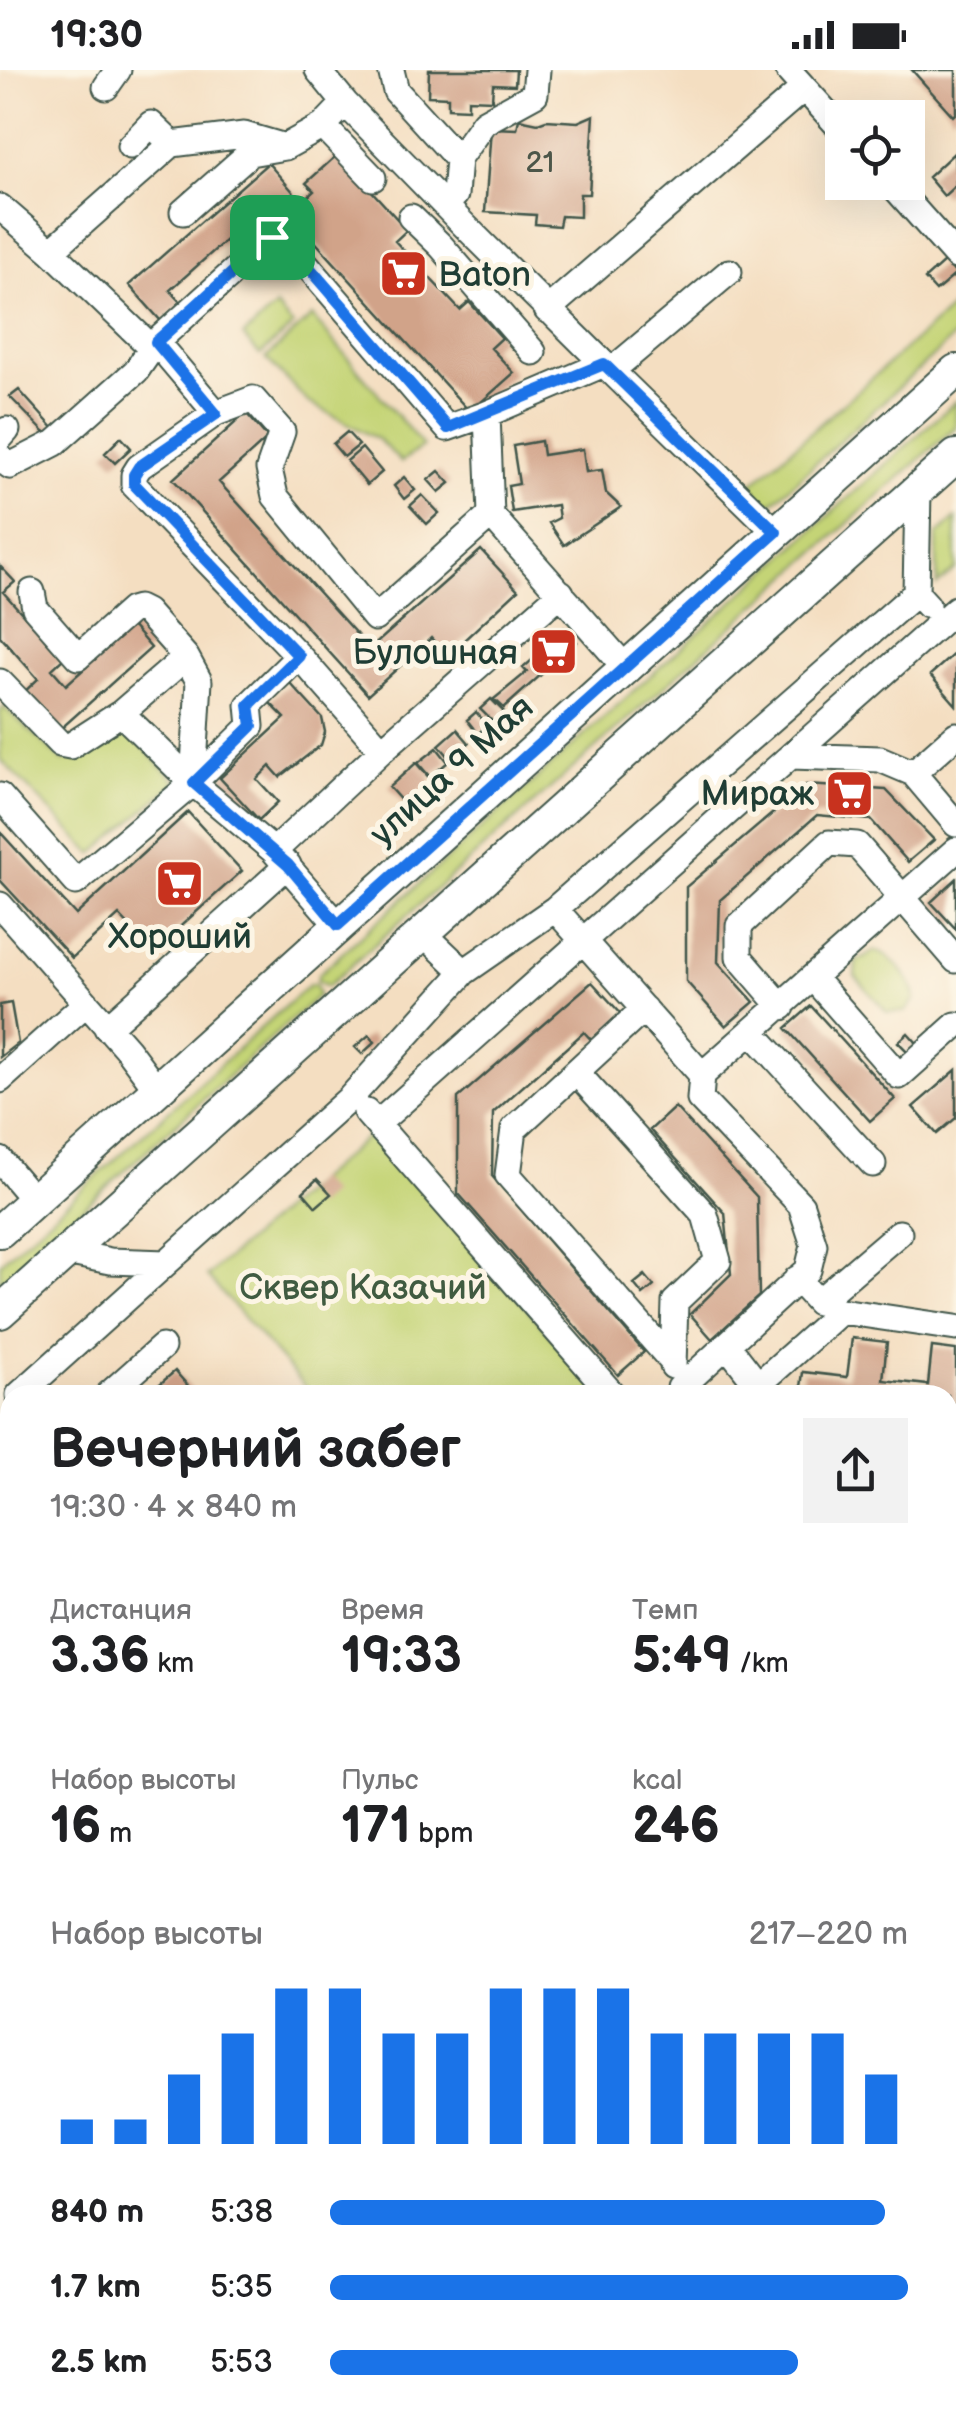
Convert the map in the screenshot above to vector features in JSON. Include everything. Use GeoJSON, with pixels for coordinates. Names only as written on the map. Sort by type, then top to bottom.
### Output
{"type":"FeatureCollection","features":[{"type":"Feature","properties":{"kind":"main road","name":"улица 9 Мая"},"geometry":{"type":"LineString","coordinates":[[0,1231],[956,370]]}},
{"type":"Feature","properties":{"kind":"main road"},"geometry":{"type":"LineString","coordinates":[[0,1312],[956,456]]}},
{"type":"Feature","properties":{"kind":"street"},"geometry":{"type":"LineString","coordinates":[[318,70],[345,103],[547,310],[776,532]]}},
{"type":"Feature","properties":{"kind":"street"},"geometry":{"type":"LineString","coordinates":[[391,70],[396,90],[458,159]]}},
{"type":"Feature","properties":{"kind":"street"},"geometry":{"type":"LineString","coordinates":[[446,204],[456,195],[458,159],[484,122],[535,94],[536,70]]}},
{"type":"Feature","properties":{"kind":"street"},"geometry":{"type":"LineString","coordinates":[[547,310],[796,79],[825,111]]}},
{"type":"Feature","properties":{"kind":"street"},"geometry":{"type":"LineString","coordinates":[[183,212],[250,153],[284,147],[323,126],[345,103]]}},
{"type":"Feature","properties":{"kind":"street"},"geometry":{"type":"LineString","coordinates":[[130,146],[151,124],[172,144]]}},
{"type":"Feature","properties":{"kind":"street"},"geometry":{"type":"LineString","coordinates":[[323,126],[373,178]]}},
{"type":"Feature","properties":{"kind":"street"},"geometry":{"type":"LineString","coordinates":[[51,251],[172,144],[244,134],[284,147]]}},
{"type":"Feature","properties":{"kind":"street"},"geometry":{"type":"LineString","coordinates":[[906,200],[956,255]]}},
{"type":"Feature","properties":{"kind":"street"},"geometry":{"type":"LineString","coordinates":[[411,217],[533,352]]}},
{"type":"Feature","properties":{"kind":"street"},"geometry":{"type":"LineString","coordinates":[[5,219],[51,251],[153,345],[216,414]]}},
{"type":"Feature","properties":{"kind":"street"},"geometry":{"type":"LineString","coordinates":[[440,246],[464,225]]}},
{"type":"Feature","properties":{"kind":"street"},"geometry":{"type":"LineString","coordinates":[[0,458],[10,466],[55,443],[136,370],[153,345],[272,237],[282,236],[448,428],[608,368],[729,272]]}},
{"type":"Feature","properties":{"kind":"street"},"geometry":{"type":"LineString","coordinates":[[382,750],[299,656],[134,484],[134,475],[139,467],[216,414],[254,399],[282,432],[270,470],[275,496],[375,618],[491,515]]}},
{"type":"Feature","properties":{"kind":"street"},"geometry":{"type":"LineString","coordinates":[[487,414],[491,515],[625,667]]}},
{"type":"Feature","properties":{"kind":"street"},"geometry":{"type":"LineString","coordinates":[[30,1385],[352,1097],[464,972],[555,910],[916,593],[918,490]]}},
{"type":"Feature","properties":{"kind":"street"},"geometry":{"type":"LineString","coordinates":[[32,592],[35,608],[78,657],[138,608],[186,656],[200,681],[194,783]]}},
{"type":"Feature","properties":{"kind":"street"},"geometry":{"type":"LineString","coordinates":[[107,1028],[281,858],[382,750],[560,592]]}},
{"type":"Feature","properties":{"kind":"street"},"geometry":{"type":"LineString","coordinates":[[378,1124],[949,615],[916,593]]}},
{"type":"Feature","properties":{"kind":"street"},"geometry":{"type":"LineString","coordinates":[[0,682],[60,744],[70,746],[121,714],[186,656]]}},
{"type":"Feature","properties":{"kind":"street"},"geometry":{"type":"LineString","coordinates":[[0,796],[76,882],[194,783],[252,726],[249,705],[299,656]]}},
{"type":"Feature","properties":{"kind":"street"},"geometry":{"type":"LineString","coordinates":[[121,714],[281,858],[338,925]]}},
{"type":"Feature","properties":{"kind":"street"},"geometry":{"type":"LineString","coordinates":[[913,773],[956,734]]}},
{"type":"Feature","properties":{"kind":"street"},"geometry":{"type":"LineString","coordinates":[[791,756],[880,759],[913,773],[956,824]]}},
{"type":"Feature","properties":{"kind":"street"},"geometry":{"type":"LineString","coordinates":[[782,1007],[738,957],[739,926],[829,842],[857,844],[956,960]]}},
{"type":"Feature","properties":{"kind":"street"},"geometry":{"type":"LineString","coordinates":[[688,1385],[808,1270],[814,1245],[801,1205],[700,1099],[702,1075],[956,850]]}},
{"type":"Feature","properties":{"kind":"street"},"geometry":{"type":"LineString","coordinates":[[0,905],[156,1089]]}},
{"type":"Feature","properties":{"kind":"street"},"geometry":{"type":"LineString","coordinates":[[555,910],[702,1075]]}},
{"type":"Feature","properties":{"kind":"street"},"geometry":{"type":"LineString","coordinates":[[422,932],[464,972]]}},
{"type":"Feature","properties":{"kind":"street"},"geometry":{"type":"LineString","coordinates":[[0,942],[28,936]]}},
{"type":"Feature","properties":{"kind":"street"},"geometry":{"type":"LineString","coordinates":[[813,978],[898,1076],[956,1025]]}},
{"type":"Feature","properties":{"kind":"street"},"geometry":{"type":"LineString","coordinates":[[0,1080],[85,1004]]}},
{"type":"Feature","properties":{"kind":"street"},"geometry":{"type":"LineString","coordinates":[[644,1010],[514,1129],[508,1175],[671,1360]]}},
{"type":"Feature","properties":{"kind":"street"},"geometry":{"type":"LineString","coordinates":[[752,1032],[873,1164]]}},
{"type":"Feature","properties":{"kind":"street"},"geometry":{"type":"LineString","coordinates":[[576,1072],[705,1216],[718,1261],[675,1302],[671,1360],[679,1385]]}},
{"type":"Feature","properties":{"kind":"street"},"geometry":{"type":"LineString","coordinates":[[352,1097],[603,1385]]}},
{"type":"Feature","properties":{"kind":"street"},"geometry":{"type":"LineString","coordinates":[[0,1160],[34,1200]]}},
{"type":"Feature","properties":{"kind":"street"},"geometry":{"type":"LineString","coordinates":[[766,1385],[824,1310],[899,1233]]}},
{"type":"Feature","properties":{"kind":"street"},"geometry":{"type":"LineString","coordinates":[[66,1252],[110,1261],[166,1263]]}},
{"type":"Feature","properties":{"kind":"street"},"geometry":{"type":"LineString","coordinates":[[797,1279],[824,1310],[956,1328]]}},
{"type":"Feature","properties":{"kind":"street"},"geometry":{"type":"LineString","coordinates":[[119,1385],[162,1346]]}},
{"type":"Feature","properties":{"kind":"street"},"geometry":{"type":"LineString","coordinates":[[726,1346],[758,1385]]}},
{"type":"Feature","properties":{"kind":"green space"},"geometry":{"type":"Polygon","coordinates":[[[956,304],[956,335],[772,503],[763,503],[751,487],[753,483],[956,304]]]}},
{"type":"Feature","properties":{"kind":"green space"},"geometry":{"type":"Polygon","coordinates":[[[276,307],[293,326],[260,355],[243,336],[276,307]]]}},
{"type":"Feature","properties":{"kind":"green space"},"geometry":{"type":"Polygon","coordinates":[[[312,316],[423,446],[401,462],[379,440],[308,402],[266,358],[312,316]]]}},
{"type":"Feature","properties":{"kind":"green space"},"geometry":{"type":"Polygon","coordinates":[[[956,401],[956,427],[328,986],[317,981],[319,974],[956,401]]]}},
{"type":"Feature","properties":{"kind":"green space"},"geometry":{"type":"Polygon","coordinates":[[[956,518],[956,569],[937,585],[937,535],[956,518]]]}},
{"type":"Feature","properties":{"kind":"green space"},"geometry":{"type":"Polygon","coordinates":[[[4,707],[63,761],[84,756],[122,725],[177,782],[93,854],[0,759],[0,712],[4,707]]]}},
{"type":"Feature","properties":{"kind":"green space"},"geometry":{"type":"Polygon","coordinates":[[[874,951],[895,963],[907,977],[915,1000],[905,1012],[887,1012],[855,976],[856,962],[874,951]]]}},
{"type":"Feature","properties":{"kind":"green space"},"geometry":{"type":"Polygon","coordinates":[[[315,984],[319,995],[0,1283],[0,1263],[309,985],[315,984]]]}},
{"type":"Feature","properties":{"kind":"green space","name":"Сквер Казачий"},"geometry":{"type":"Polygon","coordinates":[[[373,1132],[594,1385],[303,1385],[207,1276],[373,1132]]]}},
{"type":"Feature","properties":{"kind":"building"},"geometry":{"type":"Polygon","coordinates":[[[429,70],[516,70],[515,85],[493,84],[492,100],[468,99],[468,109],[448,108],[448,97],[428,96],[429,70]]]}},
{"type":"Feature","properties":{"kind":"building"},"geometry":{"type":"Polygon","coordinates":[[[912,70],[956,70],[953,116],[912,70]]]}},
{"type":"Feature","properties":{"kind":"building"},"geometry":{"type":"Polygon","coordinates":[[[594,115],[589,194],[580,194],[580,217],[561,216],[559,226],[535,224],[536,215],[485,212],[491,128],[517,129],[519,119],[538,123],[578,122],[594,115]]]}},
{"type":"Feature","properties":{"kind":"building"},"geometry":{"type":"Polygon","coordinates":[[[954,153],[956,185],[944,196],[928,177],[954,153]]]}},
{"type":"Feature","properties":{"kind":"building"},"geometry":{"type":"Polygon","coordinates":[[[338,154],[407,230],[395,241],[460,310],[469,302],[502,338],[491,348],[514,373],[470,412],[289,213],[278,224],[263,207],[170,290],[182,303],[161,321],[129,285],[268,163],[302,202],[314,191],[306,183],[338,154]]]}},
{"type":"Feature","properties":{"kind":"building"},"geometry":{"type":"Polygon","coordinates":[[[945,261],[956,274],[936,291],[925,279],[945,261]]]}},
{"type":"Feature","properties":{"kind":"building"},"geometry":{"type":"Polygon","coordinates":[[[19,390],[55,430],[49,437],[10,397],[19,390]]]}},
{"type":"Feature","properties":{"kind":"building"},"geometry":{"type":"Polygon","coordinates":[[[246,413],[268,438],[219,482],[370,649],[481,550],[518,590],[447,656],[431,638],[368,695],[173,479],[246,413]]]}},
{"type":"Feature","properties":{"kind":"building"},"geometry":{"type":"Polygon","coordinates":[[[347,432],[359,445],[344,457],[333,444],[347,432]]]}},
{"type":"Feature","properties":{"kind":"building"},"geometry":{"type":"Polygon","coordinates":[[[121,437],[131,448],[115,463],[105,453],[121,437]]]}},
{"type":"Feature","properties":{"kind":"building"},"geometry":{"type":"Polygon","coordinates":[[[541,441],[543,455],[583,449],[586,472],[602,470],[606,493],[621,507],[564,545],[549,523],[559,518],[557,505],[512,512],[508,486],[519,484],[513,446],[541,441]]]}},
{"type":"Feature","properties":{"kind":"building"},"geometry":{"type":"Polygon","coordinates":[[[362,448],[382,472],[367,485],[347,461],[362,448]]]}},
{"type":"Feature","properties":{"kind":"building"},"geometry":{"type":"Polygon","coordinates":[[[439,471],[450,483],[439,492],[428,480],[439,471]]]}},
{"type":"Feature","properties":{"kind":"building"},"geometry":{"type":"Polygon","coordinates":[[[404,477],[415,490],[404,499],[394,486],[404,477]]]}},
{"type":"Feature","properties":{"kind":"building"},"geometry":{"type":"Polygon","coordinates":[[[422,495],[439,513],[427,524],[410,506],[422,495]]]}},
{"type":"Feature","properties":{"kind":"building"},"geometry":{"type":"Polygon","coordinates":[[[0,566],[15,582],[3,592],[63,659],[52,669],[66,685],[132,626],[151,648],[56,733],[22,694],[38,679],[0,636],[0,566]]]}},
{"type":"Feature","properties":{"kind":"building"},"geometry":{"type":"Polygon","coordinates":[[[564,628],[577,642],[554,665],[541,651],[564,628]]]}},
{"type":"Feature","properties":{"kind":"building"},"geometry":{"type":"Polygon","coordinates":[[[956,652],[956,705],[930,675],[956,652]]]}},
{"type":"Feature","properties":{"kind":"building"},"geometry":{"type":"Polygon","coordinates":[[[540,653],[552,665],[504,708],[494,699],[527,672],[523,668],[540,653]]]}},
{"type":"Feature","properties":{"kind":"building"},"geometry":{"type":"Polygon","coordinates":[[[290,683],[322,718],[325,732],[321,745],[280,777],[270,766],[257,779],[278,802],[259,820],[220,778],[285,718],[269,702],[290,683]]]}},
{"type":"Feature","properties":{"kind":"building"},"geometry":{"type":"Polygon","coordinates":[[[491,699],[504,712],[493,722],[480,709],[491,699]]]}},
{"type":"Feature","properties":{"kind":"building"},"geometry":{"type":"Polygon","coordinates":[[[476,712],[487,725],[478,734],[467,720],[476,712]]]}},
{"type":"Feature","properties":{"kind":"building"},"geometry":{"type":"Polygon","coordinates":[[[457,729],[469,743],[451,759],[439,745],[457,729]]]}},
{"type":"Feature","properties":{"kind":"building"},"geometry":{"type":"Polygon","coordinates":[[[437,748],[448,762],[430,777],[418,763],[437,748]]]}},
{"type":"Feature","properties":{"kind":"building"},"geometry":{"type":"Polygon","coordinates":[[[416,763],[432,781],[405,805],[389,787],[416,763]]]}},
{"type":"Feature","properties":{"kind":"building"},"geometry":{"type":"Polygon","coordinates":[[[806,785],[886,790],[934,840],[908,862],[871,820],[817,815],[720,900],[718,962],[754,1002],[726,1026],[686,981],[686,887],[806,785]]]}},
{"type":"Feature","properties":{"kind":"building"},"geometry":{"type":"Polygon","coordinates":[[[188,812],[242,871],[153,951],[119,915],[72,958],[0,880],[0,832],[76,915],[188,812]]]}},
{"type":"Feature","properties":{"kind":"building"},"geometry":{"type":"Polygon","coordinates":[[[956,879],[956,929],[931,902],[956,879]]]}},
{"type":"Feature","properties":{"kind":"building"},"geometry":{"type":"Polygon","coordinates":[[[592,982],[623,1016],[594,1043],[584,1032],[493,1113],[492,1176],[644,1352],[618,1375],[458,1193],[458,1098],[592,982]]]}},
{"type":"Feature","properties":{"kind":"building"},"geometry":{"type":"Polygon","coordinates":[[[11,1003],[18,1043],[0,1057],[0,1005],[11,1003]]]}},
{"type":"Feature","properties":{"kind":"building"},"geometry":{"type":"Polygon","coordinates":[[[811,1006],[895,1099],[870,1121],[786,1028],[811,1006]]]}},
{"type":"Feature","properties":{"kind":"building"},"geometry":{"type":"Polygon","coordinates":[[[908,1033],[917,1043],[908,1052],[898,1042],[908,1033]]]}},
{"type":"Feature","properties":{"kind":"building"},"geometry":{"type":"Polygon","coordinates":[[[369,1035],[375,1042],[362,1054],[355,1047],[369,1035]]]}},
{"type":"Feature","properties":{"kind":"building"},"geometry":{"type":"Polygon","coordinates":[[[956,1070],[956,1118],[937,1134],[913,1107],[956,1070]]]}},
{"type":"Feature","properties":{"kind":"building"},"geometry":{"type":"Polygon","coordinates":[[[675,1107],[757,1197],[759,1296],[712,1339],[690,1314],[731,1274],[725,1213],[650,1130],[675,1107]]]}},
{"type":"Feature","properties":{"kind":"building"},"geometry":{"type":"Polygon","coordinates":[[[317,1179],[331,1194],[316,1207],[303,1192],[317,1179]]]}},
{"type":"Feature","properties":{"kind":"building"},"geometry":{"type":"Polygon","coordinates":[[[645,1275],[654,1286],[643,1295],[634,1284],[645,1275]]]}},
{"type":"Feature","properties":{"kind":"building"},"geometry":{"type":"Polygon","coordinates":[[[852,1338],[887,1342],[883,1380],[928,1385],[801,1385],[803,1372],[847,1377],[852,1338]]]}},
{"type":"Feature","properties":{"kind":"building"},"geometry":{"type":"Polygon","coordinates":[[[932,1347],[956,1350],[956,1385],[928,1385],[932,1347]]]}},
{"type":"Feature","properties":{"kind":"building"},"geometry":{"type":"Polygon","coordinates":[[[175,1371],[187,1385],[159,1385],[175,1371]]]}},
{"type":"Feature","properties":{"kind":"place","name":"Baton"},"geometry":{"type":"Point","coordinates":[403,274]}},
{"type":"Feature","properties":{"kind":"place","name":"Булошная"},"geometry":{"type":"Point","coordinates":[553,652]}},
{"type":"Feature","properties":{"kind":"place","name":"Мираж"},"geometry":{"type":"Point","coordinates":[849,793]}},
{"type":"Feature","properties":{"kind":"place","name":"Хороший"},"geometry":{"type":"Point","coordinates":[180,884]}},
{"type":"Feature","properties":{"kind":"route"},"geometry":{"type":"LineString","coordinates":[[282,236],[448,428],[604,364],[776,532],[338,925],[274,851],[194,783],[252,726],[249,705],[299,656],[134,484],[139,467],[216,414],[156,342],[272,237],[282,236]]}}]}
